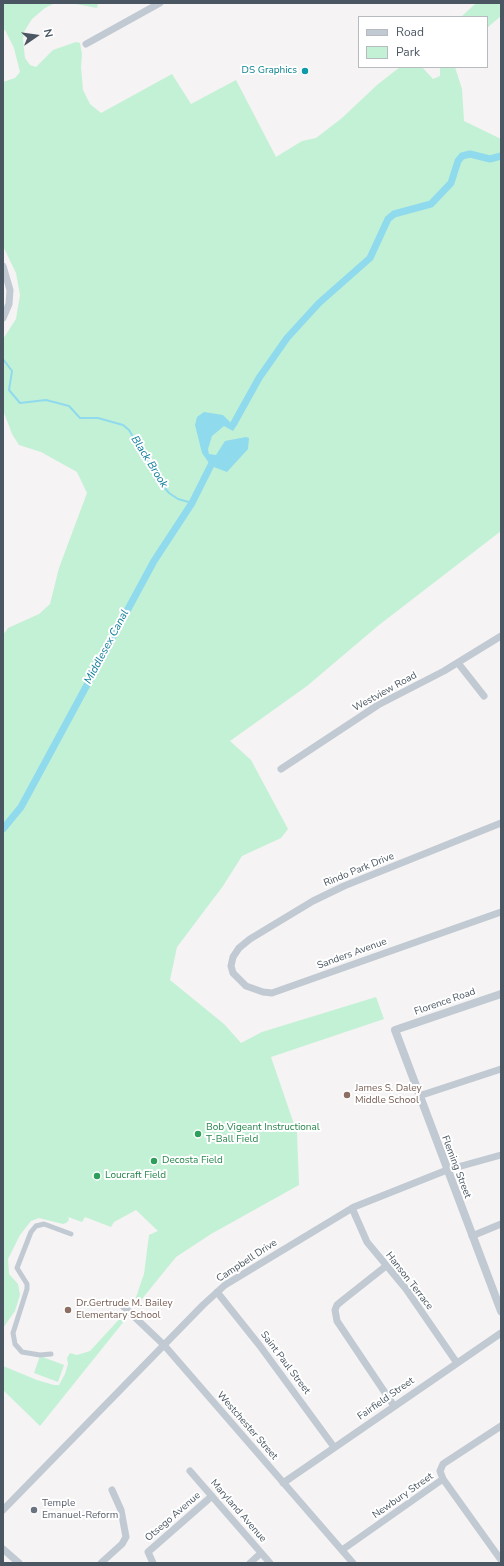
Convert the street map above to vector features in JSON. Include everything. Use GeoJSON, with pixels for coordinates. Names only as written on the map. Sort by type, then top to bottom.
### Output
{"type":"FeatureCollection","features":[{"type":"Feature","properties":{"kind":"street"},"geometry":{"type":"LineString","coordinates":[[86,44],[160,3]]}},
{"type":"Feature","properties":{"kind":"street"},"geometry":{"type":"LineString","coordinates":[[3,266],[10,290],[9,304],[3,318]]}},
{"type":"Feature","properties":{"kind":"street","name":"Westview Road"},"geometry":{"type":"LineString","coordinates":[[281,769],[378,705],[458,663],[501,636]]}},
{"type":"Feature","properties":{"kind":"street"},"geometry":{"type":"LineString","coordinates":[[458,663],[484,696]]}},
{"type":"Feature","properties":{"kind":"street","name":"Rindo Park Drive"},"geometry":{"type":"LineString","coordinates":[[235,954],[250,939],[330,892],[501,823]]}},
{"type":"Feature","properties":{"kind":"street","name":"Sanders Avenue"},"geometry":{"type":"LineString","coordinates":[[235,954],[231,966],[237,979],[254,990],[272,993],[501,912]]}},
{"type":"Feature","properties":{"kind":"street","name":"Florence Road"},"geometry":{"type":"LineString","coordinates":[[395,1030],[501,994]]}},
{"type":"Feature","properties":{"kind":"street","name":"Fleming Street"},"geometry":{"type":"LineString","coordinates":[[395,1030],[446,1170],[501,1311]]}},
{"type":"Feature","properties":{"kind":"street"},"geometry":{"type":"LineString","coordinates":[[419,1096],[501,1068]]}},
{"type":"Feature","properties":{"kind":"street","name":"Campbell Drive"},"geometry":{"type":"LineString","coordinates":[[3,1510],[217,1292],[249,1269],[352,1208],[446,1170],[501,1155]]}},
{"type":"Feature","properties":{"kind":"street","name":"Hanson Terrace"},"geometry":{"type":"LineString","coordinates":[[352,1208],[367,1242],[406,1289],[457,1363]]}},
{"type":"Feature","properties":{"kind":"street"},"geometry":{"type":"LineString","coordinates":[[51,1354],[40,1355],[22,1352],[15,1344],[14,1333],[27,1289],[26,1284],[17,1268],[31,1232],[36,1226],[44,1224],[71,1234]]}},
{"type":"Feature","properties":{"kind":"street"},"geometry":{"type":"LineString","coordinates":[[472,1236],[501,1224]]}},
{"type":"Feature","properties":{"kind":"street"},"geometry":{"type":"LineString","coordinates":[[386,1266],[342,1300],[335,1309],[337,1321],[394,1406]]}},
{"type":"Feature","properties":{"kind":"street","name":"Saint Paul Street"},"geometry":{"type":"LineString","coordinates":[[217,1292],[260,1346],[334,1448]]}},
{"type":"Feature","properties":{"kind":"street","name":"Westchester Street"},"geometry":{"type":"LineString","coordinates":[[123,1306],[164,1345],[353,1563]]}},
{"type":"Feature","properties":{"kind":"street","name":"Fairfield Street"},"geometry":{"type":"LineString","coordinates":[[283,1482],[501,1333]]}},
{"type":"Feature","properties":{"kind":"street","name":"Newbury Street"},"geometry":{"type":"LineString","coordinates":[[342,1550],[443,1479],[440,1471],[443,1464],[500,1428]]}},
{"type":"Feature","properties":{"kind":"street","name":"Maryland Avenue"},"geometry":{"type":"LineString","coordinates":[[190,1471],[270,1563]]}},
{"type":"Feature","properties":{"kind":"street"},"geometry":{"type":"LineString","coordinates":[[443,1479],[501,1560]]}},
{"type":"Feature","properties":{"kind":"street"},"geometry":{"type":"LineString","coordinates":[[101,1563],[122,1544],[126,1538],[121,1510],[112,1490]]}},
{"type":"Feature","properties":{"kind":"street","name":"Otsego Avenue"},"geometry":{"type":"LineString","coordinates":[[153,1563],[148,1552],[212,1496]]}},
{"type":"Feature","properties":{"kind":"street"},"geometry":{"type":"LineString","coordinates":[[3,1549],[19,1563]]}},
{"type":"Feature","properties":{"kind":"street"},"geometry":{"type":"LineString","coordinates":[[250,1563],[261,1553]]}},
{"type":"Feature","properties":{"kind":"green space"},"geometry":{"type":"Polygon","coordinates":[[[3,3],[71,3],[53,4],[45,8],[32,19],[24,32],[23,40],[25,58],[30,65],[36,67],[53,50],[76,42],[80,43],[82,54],[81,67],[83,90],[90,104],[101,113],[172,74],[191,104],[236,80],[276,157],[302,141],[316,138],[342,118],[377,85],[399,68],[423,68],[433,79],[440,76],[440,68],[455,68],[462,89],[464,121],[501,139],[501,531],[379,625],[307,686],[230,741],[251,760],[288,829],[281,838],[242,856],[223,886],[177,947],[170,980],[224,1024],[241,1043],[262,1032],[376,997],[384,1019],[271,1057],[297,1133],[299,1185],[211,1234],[176,1257],[137,1305],[136,1297],[144,1274],[149,1235],[158,1231],[136,1210],[114,1222],[111,1227],[85,1217],[82,1222],[68,1217],[69,1220],[63,1224],[39,1218],[31,1221],[20,1235],[8,1259],[9,1274],[18,1284],[20,1295],[15,1311],[3,1328],[3,635],[8,628],[39,614],[50,604],[59,568],[87,493],[77,472],[41,452],[19,445],[12,434],[3,410],[3,339],[16,319],[20,295],[16,273],[3,246],[3,82],[15,78],[20,72],[14,48],[5,30],[3,31],[3,3]]]}},
{"type":"Feature","properties":{"kind":"green space"},"geometry":{"type":"Polygon","coordinates":[[[71,3],[98,3],[97,8],[71,3]]]}},
{"type":"Feature","properties":{"kind":"green space"},"geometry":{"type":"Polygon","coordinates":[[[478,3],[501,3],[501,16],[488,27],[488,16],[462,16],[478,3]]]}},
{"type":"Feature","properties":{"kind":"green space"},"geometry":{"type":"Polygon","coordinates":[[[125,1313],[129,1315],[40,1426],[3,1390],[3,1366],[37,1380],[59,1385],[65,1374],[68,1364],[67,1358],[70,1353],[77,1355],[90,1351],[125,1313]]]}},
{"type":"Feature","properties":{"kind":"green space"},"geometry":{"type":"Polygon","coordinates":[[[40,1356],[64,1365],[58,1382],[34,1373],[40,1356]]]}},
{"type":"Feature","properties":{"kind":"water"},"geometry":{"type":"Polygon","coordinates":[[[204,412],[223,415],[231,423],[238,423],[233,431],[224,426],[212,436],[208,449],[209,454],[216,455],[225,441],[246,437],[249,438],[248,449],[227,472],[211,466],[202,453],[195,425],[197,417],[204,412]]]}},
{"type":"Feature","properties":{"kind":"waterway"},"geometry":{"type":"LineString","coordinates":[[234,423],[259,378],[287,338],[319,303],[370,258],[388,219],[394,214],[431,204],[451,183],[458,161],[462,156],[470,154],[490,159],[501,156]]}},
{"type":"Feature","properties":{"kind":"waterway","name":"Black Brook"},"geometry":{"type":"LineString","coordinates":[[3,359],[12,371],[9,390],[20,403],[46,400],[69,406],[80,418],[98,418],[123,425],[129,430],[159,481],[169,493],[178,499],[192,503]]}},
{"type":"Feature","properties":{"kind":"waterway","name":"Middlesex Canal"},"geometry":{"type":"LineString","coordinates":[[3,829],[21,807],[154,561],[192,503],[211,465]]}},
{"type":"Feature","properties":{"kind":"place","name":"DS Graphics"},"geometry":{"type":"Point","coordinates":[305,71]}},
{"type":"Feature","properties":{"kind":"place","name":"James S. Daley Middle School"},"geometry":{"type":"Point","coordinates":[347,1095]}},
{"type":"Feature","properties":{"kind":"place","name":"Bob Vigeant Instructional T-Ball Field"},"geometry":{"type":"Point","coordinates":[198,1134]}},
{"type":"Feature","properties":{"kind":"place","name":"Decosta Field"},"geometry":{"type":"Point","coordinates":[154,1161]}},
{"type":"Feature","properties":{"kind":"place","name":"Loucraft Field"},"geometry":{"type":"Point","coordinates":[97,1176]}},
{"type":"Feature","properties":{"kind":"place","name":"Dr.Gertrude M. Bailey Elementary School"},"geometry":{"type":"Point","coordinates":[68,1310]}},
{"type":"Feature","properties":{"kind":"place","name":"Temple Emanuel-Reform"},"geometry":{"type":"Point","coordinates":[34,1510]}}]}
